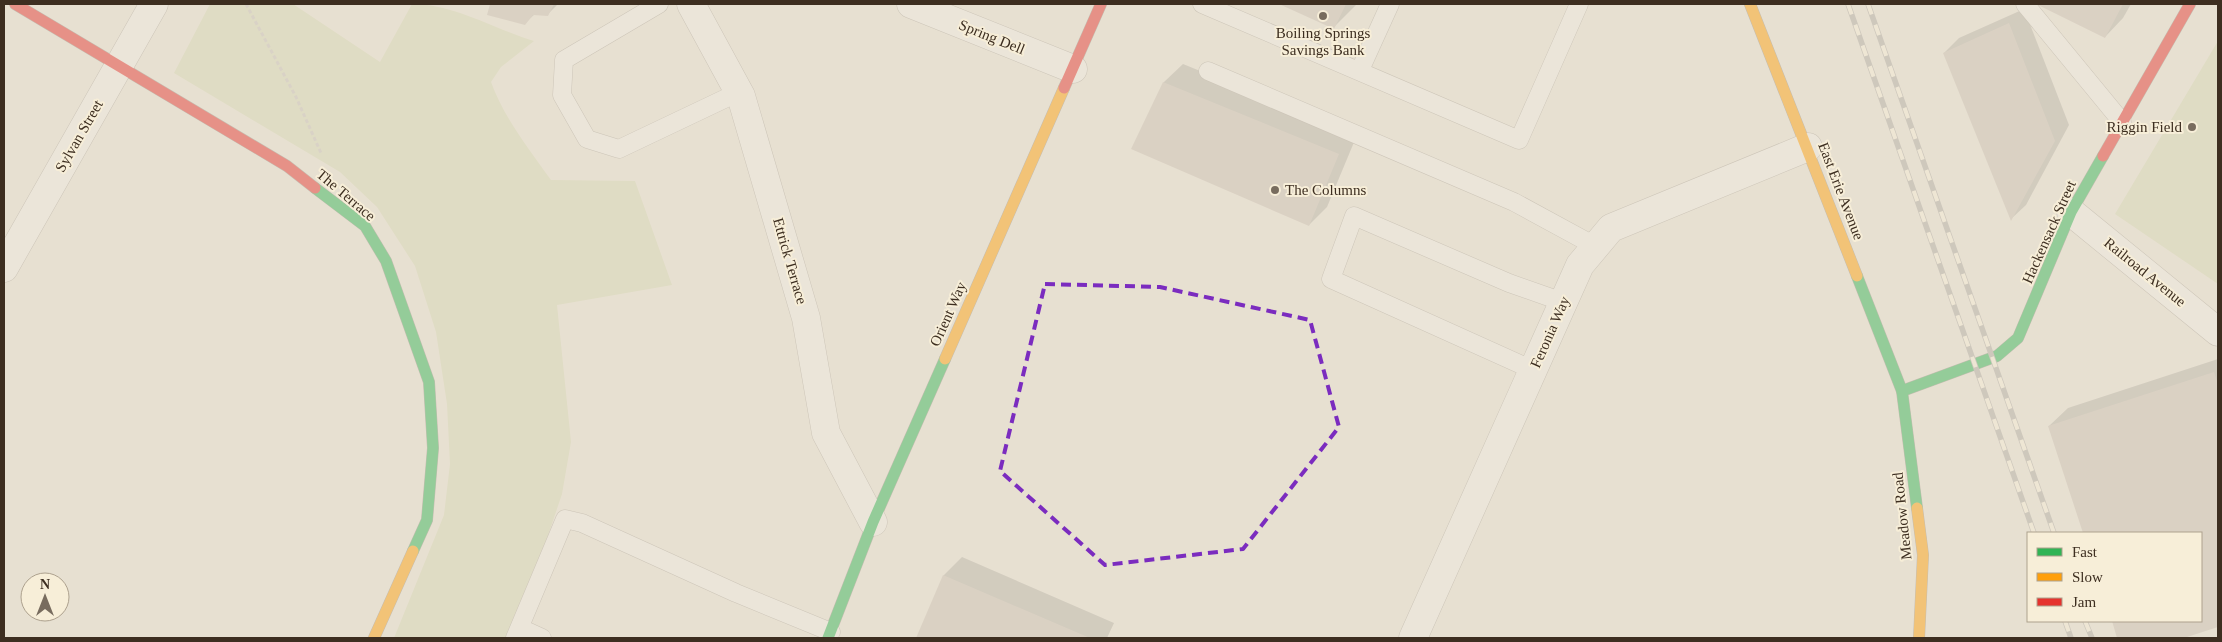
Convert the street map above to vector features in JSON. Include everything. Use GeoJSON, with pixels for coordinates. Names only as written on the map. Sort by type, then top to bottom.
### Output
{"type":"FeatureCollection","features":[{"type":"Feature","properties":{"kind":"street","name":"The Terrace"},"geometry":{"type":"LineString","coordinates":[[15,4],[120,64],[173,99],[287,166],[365,226],[386,261],[429,382],[433,448],[427,520],[374,638]]}},
{"type":"Feature","properties":{"kind":"street","name":"Sylvan Street"},"geometry":{"type":"LineString","coordinates":[[4,268],[154,4]]}},
{"type":"Feature","properties":{"kind":"street","name":"Ettrick Terrace"},"geometry":{"type":"LineString","coordinates":[[690,4],[739,92],[806,318],[826,432],[873,522]]}},
{"type":"Feature","properties":{"kind":"street","name":"Spring Dell"},"geometry":{"type":"LineString","coordinates":[[911,4],[1073,69]]}},
{"type":"Feature","properties":{"kind":"street","name":"Orient Way"},"geometry":{"type":"LineString","coordinates":[[830,635],[873,522],[1101,4]]}},
{"type":"Feature","properties":{"kind":"street","name":"East Erie Avenue"},"geometry":{"type":"LineString","coordinates":[[1750,4],[1808,146],[1902,391]]}},
{"type":"Feature","properties":{"kind":"street","name":"Hackensack Street"},"geometry":{"type":"LineString","coordinates":[[1902,391],[1997,356],[2018,338],[2071,212],[2190,4]]}},
{"type":"Feature","properties":{"kind":"street","name":"Feronia Way"},"geometry":{"type":"LineString","coordinates":[[1413,638],[1580,265],[1595,246],[1611,228],[1808,146]]}},
{"type":"Feature","properties":{"kind":"street","name":"Railroad Avenue"},"geometry":{"type":"LineString","coordinates":[[2071,212],[2218,332]]}},
{"type":"Feature","properties":{"kind":"street","name":"Meadow Road"},"geometry":{"type":"LineString","coordinates":[[1902,391],[1923,555],[1919,638]]}},
{"type":"Feature","properties":{"kind":"lane"},"geometry":{"type":"LineString","coordinates":[[659,4],[564,60],[562,94],[586,139],[619,149],[739,92]]}},
{"type":"Feature","properties":{"kind":"lane"},"geometry":{"type":"LineString","coordinates":[[1202,4],[1360,70],[1519,140],[1580,4]]}},
{"type":"Feature","properties":{"kind":"lane"},"geometry":{"type":"LineString","coordinates":[[1360,70],[1390,4]]}},
{"type":"Feature","properties":{"kind":"lane"},"geometry":{"type":"LineString","coordinates":[[2025,4],[2122,122]]}},
{"type":"Feature","properties":{"kind":"lane"},"geometry":{"type":"LineString","coordinates":[[1208,71],[1514,202],[1595,246]]}},
{"type":"Feature","properties":{"kind":"lane"},"geometry":{"type":"LineString","coordinates":[[1533,370],[1331,278],[1354,216],[1509,283],[1563,302]]}},
{"type":"Feature","properties":{"kind":"lane"},"geometry":{"type":"LineString","coordinates":[[542,638],[518,633],[565,519],[582,523],[830,635]]}},
{"type":"Feature","properties":{"kind":"path"},"geometry":{"type":"LineString","coordinates":[[246,4],[296,97],[322,156]]}},
{"type":"Feature","properties":{"kind":"highlighted area"},"geometry":{"type":"Polygon","coordinates":[[[1045,284],[1160,287],[1310,320],[1339,427],[1243,549],[1105,565],[1000,471],[1045,284]]]}},
{"type":"Feature","properties":{"kind":"green space"},"geometry":{"type":"Polygon","coordinates":[[[210,4],[293,4],[380,62],[412,4],[443,8],[534,41],[501,67],[491,82],[510,121],[551,180],[635,181],[672,285],[557,305],[571,442],[562,494],[532,583],[509,638],[394,638],[444,515],[450,464],[447,404],[436,332],[415,266],[377,207],[340,172],[174,73],[210,4]]]}},
{"type":"Feature","properties":{"kind":"green space","name":"Riggin Field"},"geometry":{"type":"Polygon","coordinates":[[[2218,41],[2218,284],[2115,214],[2218,41]]]}},
{"type":"Feature","properties":{"kind":"building"},"geometry":{"type":"Polygon","coordinates":[[[490,4],[554,4],[548,16],[533,15],[525,25],[487,15],[490,4]]]}},
{"type":"Feature","properties":{"kind":"building","name":"Boiling Springs Savings Bank"},"geometry":{"type":"Polygon","coordinates":[[[1279,4],[1346,4],[1334,29],[1279,4]]]}},
{"type":"Feature","properties":{"kind":"building"},"geometry":{"type":"Polygon","coordinates":[[[2036,4],[2123,4],[2105,38],[2036,4]]]}},
{"type":"Feature","properties":{"kind":"building"},"geometry":{"type":"Polygon","coordinates":[[[2009,23],[2055,141],[2011,221],[1943,53],[2009,23]]]}},
{"type":"Feature","properties":{"kind":"building","name":"The Columns"},"geometry":{"type":"Polygon","coordinates":[[[1163,82],[1339,154],[1309,226],[1131,149],[1163,82]]]}},
{"type":"Feature","properties":{"kind":"building"},"geometry":{"type":"Polygon","coordinates":[[[2214,372],[2218,384],[2218,627],[2184,638],[2117,638],[2112,622],[2202,622],[2202,532],[2083,532],[2048,426],[2214,372]]]}},
{"type":"Feature","properties":{"kind":"building"},"geometry":{"type":"Polygon","coordinates":[[[943,575],[1090,638],[916,638],[943,575]]]}},
{"type":"Feature","properties":{"kind":"railway"},"geometry":{"type":"LineString","coordinates":[[1848,4],[2034,532]]}},
{"type":"Feature","properties":{"kind":"railway"},"geometry":{"type":"LineString","coordinates":[[1868,4],[2054,532]]}},
{"type":"Feature","properties":{"kind":"railway"},"geometry":{"type":"LineString","coordinates":[[2065,622],[2071,638]]}},
{"type":"Feature","properties":{"kind":"railway"},"geometry":{"type":"LineString","coordinates":[[2085,622],[2092,638]]}},
{"type":"Feature","properties":{"kind":"traffic: fast"},"geometry":{"type":"LineString","coordinates":[[1902,391],[1997,356],[2018,338],[2071,212],[2103,156]]}},
{"type":"Feature","properties":{"kind":"traffic: fast"},"geometry":{"type":"LineString","coordinates":[[315,188],[365,226],[386,261],[429,382],[433,448],[427,520],[413,551]]}},
{"type":"Feature","properties":{"kind":"traffic: fast"},"geometry":{"type":"LineString","coordinates":[[1857,276],[1902,391],[1917,508]]}},
{"type":"Feature","properties":{"kind":"traffic: fast"},"geometry":{"type":"LineString","coordinates":[[828,638],[873,522],[945,359]]}},
{"type":"Feature","properties":{"kind":"traffic: slow"},"geometry":{"type":"LineString","coordinates":[[1750,4],[1857,276]]}},
{"type":"Feature","properties":{"kind":"traffic: slow"},"geometry":{"type":"LineString","coordinates":[[945,359],[1064,88]]}},
{"type":"Feature","properties":{"kind":"traffic: slow"},"geometry":{"type":"LineString","coordinates":[[1917,508],[1923,555],[1919,638]]}},
{"type":"Feature","properties":{"kind":"traffic: slow"},"geometry":{"type":"LineString","coordinates":[[374,638],[413,551]]}},
{"type":"Feature","properties":{"kind":"traffic: jam"},"geometry":{"type":"LineString","coordinates":[[15,4],[287,166],[315,188]]}},
{"type":"Feature","properties":{"kind":"traffic: jam"},"geometry":{"type":"LineString","coordinates":[[1064,88],[1101,4]]}},
{"type":"Feature","properties":{"kind":"traffic: jam"},"geometry":{"type":"LineString","coordinates":[[2103,156],[2190,4]]}},
{"type":"Feature","properties":{"kind":"place","name":"Boiling Springs Savings Bank"},"geometry":{"type":"Point","coordinates":[1323,16]}},
{"type":"Feature","properties":{"kind":"place","name":"Riggin Field"},"geometry":{"type":"Point","coordinates":[2192,127]}},
{"type":"Feature","properties":{"kind":"place","name":"The Columns"},"geometry":{"type":"Point","coordinates":[1275,190]}}]}
